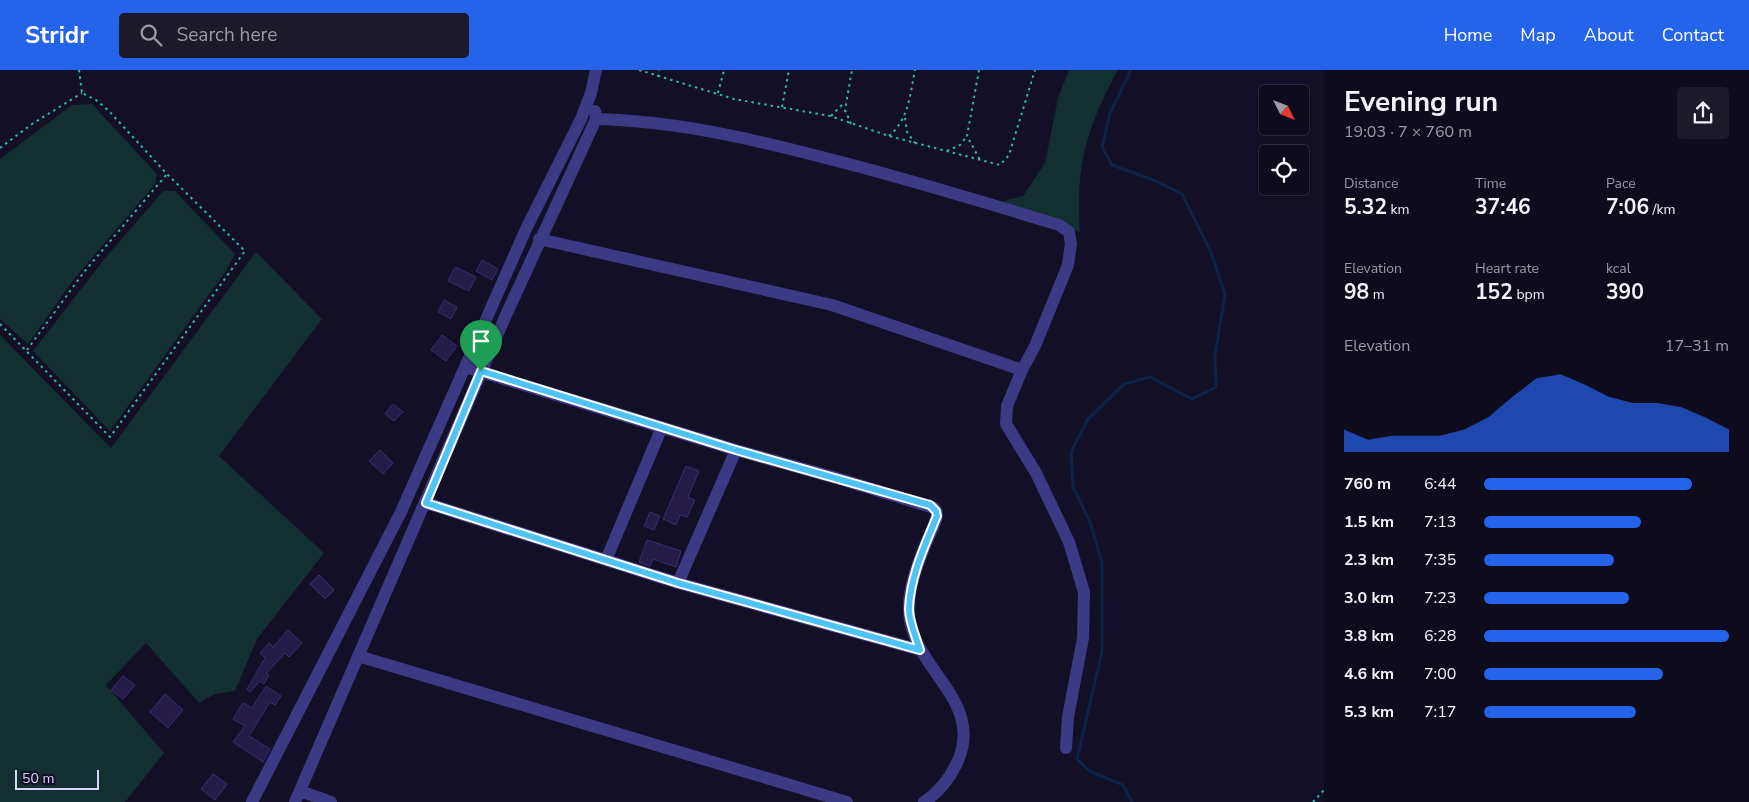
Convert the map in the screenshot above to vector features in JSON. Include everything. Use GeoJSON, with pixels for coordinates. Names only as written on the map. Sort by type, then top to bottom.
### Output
{"type":"FeatureCollection","features":[{"type":"Feature","properties":{"kind":"street"},"geometry":{"type":"LineString","coordinates":[[252,802],[401,512],[526,229],[569,145],[591,93],[596,70]]}},
{"type":"Feature","properties":{"kind":"street"},"geometry":{"type":"LineString","coordinates":[[331,802],[298,796],[539,239],[596,119],[591,93]]}},
{"type":"Feature","properties":{"kind":"street"},"geometry":{"type":"LineString","coordinates":[[596,119],[638,120],[694,128],[808,152],[1060,225],[1069,232],[1071,244],[1068,265],[1035,346],[1022,370],[1007,406],[1006,424],[1036,474],[1069,542],[1084,592],[1083,638],[1068,717],[1066,748]]}},
{"type":"Feature","properties":{"kind":"street"},"geometry":{"type":"LineString","coordinates":[[539,239],[832,305],[1022,370]]}},
{"type":"Feature","properties":{"kind":"street"},"geometry":{"type":"LineString","coordinates":[[465,366],[736,450],[840,478],[934,508],[937,516],[923,550],[912,589],[909,610],[920,650],[954,697],[961,712],[964,726],[962,752],[950,777],[924,802]]}},
{"type":"Feature","properties":{"kind":"street"},"geometry":{"type":"LineString","coordinates":[[606,560],[662,427]]}},
{"type":"Feature","properties":{"kind":"street"},"geometry":{"type":"LineString","coordinates":[[678,583],[736,450]]}},
{"type":"Feature","properties":{"kind":"street"},"geometry":{"type":"LineString","coordinates":[[426,503],[678,583],[920,650]]}},
{"type":"Feature","properties":{"kind":"street"},"geometry":{"type":"LineString","coordinates":[[358,656],[847,802]]}},
{"type":"Feature","properties":{"kind":"path"},"geometry":{"type":"LineString","coordinates":[[0,324],[28,350],[110,437],[245,251],[167,174],[108,110],[82,93],[79,70]]}},
{"type":"Feature","properties":{"kind":"path"},"geometry":{"type":"LineString","coordinates":[[639,70],[734,99],[830,116],[889,136],[1000,165],[1009,155],[1035,70]]}},
{"type":"Feature","properties":{"kind":"path"},"geometry":{"type":"LineString","coordinates":[[658,77],[659,70]]}},
{"type":"Feature","properties":{"kind":"path"},"geometry":{"type":"LineString","coordinates":[[718,93],[724,70]]}},
{"type":"Feature","properties":{"kind":"path"},"geometry":{"type":"LineString","coordinates":[[782,107],[789,70]]}},
{"type":"Feature","properties":{"kind":"path"},"geometry":{"type":"LineString","coordinates":[[852,70],[845,102],[845,110],[852,124]]}},
{"type":"Feature","properties":{"kind":"path"},"geometry":{"type":"LineString","coordinates":[[915,70],[905,117],[906,132],[915,143]]}},
{"type":"Feature","properties":{"kind":"path"},"geometry":{"type":"LineString","coordinates":[[947,151],[960,145],[966,136],[979,70]]}},
{"type":"Feature","properties":{"kind":"path"},"geometry":{"type":"LineString","coordinates":[[0,148],[32,124],[82,93]]}},
{"type":"Feature","properties":{"kind":"path"},"geometry":{"type":"LineString","coordinates":[[830,116],[845,102]]}},
{"type":"Feature","properties":{"kind":"path"},"geometry":{"type":"LineString","coordinates":[[889,136],[897,129],[905,117]]}},
{"type":"Feature","properties":{"kind":"path"},"geometry":{"type":"LineString","coordinates":[[966,136],[980,160]]}},
{"type":"Feature","properties":{"kind":"path"},"geometry":{"type":"LineString","coordinates":[[28,350],[73,286],[167,174]]}},
{"type":"Feature","properties":{"kind":"path"},"geometry":{"type":"LineString","coordinates":[[1313,802],[1324,790]]}},
{"type":"Feature","properties":{"kind":"green space"},"geometry":{"type":"Polygon","coordinates":[[[1069,70],[1118,70],[1098,110],[1086,148],[1079,187],[1080,232],[997,203],[1023,196],[1045,163],[1058,98],[1069,70]]]}},
{"type":"Feature","properties":{"kind":"green space"},"geometry":{"type":"Polygon","coordinates":[[[92,104],[157,174],[155,184],[74,279],[28,344],[0,319],[0,159],[72,105],[92,104]]]}},
{"type":"Feature","properties":{"kind":"green space"},"geometry":{"type":"Polygon","coordinates":[[[163,191],[175,191],[235,254],[226,271],[110,431],[33,351],[106,257],[163,191]]]}},
{"type":"Feature","properties":{"kind":"green space"},"geometry":{"type":"Polygon","coordinates":[[[256,252],[322,319],[219,456],[324,553],[257,639],[235,691],[215,694],[199,703],[146,643],[106,685],[164,753],[125,802],[0,802],[0,335],[111,448],[256,252]]]}},
{"type":"Feature","properties":{"kind":"building"},"geometry":{"type":"Polygon","coordinates":[[[482,260],[498,269],[492,280],[476,271],[482,260]]]}},
{"type":"Feature","properties":{"kind":"building"},"geometry":{"type":"Polygon","coordinates":[[[455,267],[476,277],[469,291],[448,281],[455,267]]]}},
{"type":"Feature","properties":{"kind":"building"},"geometry":{"type":"Polygon","coordinates":[[[444,300],[457,307],[451,319],[438,312],[444,300]]]}},
{"type":"Feature","properties":{"kind":"building"},"geometry":{"type":"Polygon","coordinates":[[[442,335],[457,346],[446,361],[431,350],[442,335]]]}},
{"type":"Feature","properties":{"kind":"building"},"geometry":{"type":"Polygon","coordinates":[[[393,404],[403,412],[394,421],[385,414],[393,404]]]}},
{"type":"Feature","properties":{"kind":"building"},"geometry":{"type":"Polygon","coordinates":[[[380,450],[393,463],[383,474],[369,461],[380,450]]]}},
{"type":"Feature","properties":{"kind":"building"},"geometry":{"type":"Polygon","coordinates":[[[686,466],[699,471],[688,497],[695,500],[687,517],[680,515],[676,525],[663,519],[686,466]]]}},
{"type":"Feature","properties":{"kind":"building"},"geometry":{"type":"Polygon","coordinates":[[[650,512],[660,516],[654,530],[644,526],[650,512]]]}},
{"type":"Feature","properties":{"kind":"building"},"geometry":{"type":"Polygon","coordinates":[[[647,540],[681,551],[676,567],[653,559],[650,566],[639,562],[647,540]]]}},
{"type":"Feature","properties":{"kind":"building"},"geometry":{"type":"Polygon","coordinates":[[[319,575],[334,590],[325,599],[310,584],[319,575]]]}},
{"type":"Feature","properties":{"kind":"building"},"geometry":{"type":"Polygon","coordinates":[[[288,630],[302,643],[289,657],[285,653],[266,674],[269,675],[264,684],[260,681],[250,692],[247,689],[265,658],[260,653],[269,643],[273,647],[288,630]]]}},
{"type":"Feature","properties":{"kind":"building"},"geometry":{"type":"Polygon","coordinates":[[[123,676],[135,685],[123,699],[111,690],[123,676]]]}},
{"type":"Feature","properties":{"kind":"building"},"geometry":{"type":"Polygon","coordinates":[[[266,686],[281,696],[275,705],[270,702],[249,736],[270,749],[263,762],[233,742],[245,726],[233,719],[243,703],[252,708],[266,686]]]}},
{"type":"Feature","properties":{"kind":"building"},"geometry":{"type":"Polygon","coordinates":[[[165,694],[183,710],[168,728],[150,712],[165,694]]]}},
{"type":"Feature","properties":{"kind":"building"},"geometry":{"type":"Polygon","coordinates":[[[213,774],[227,784],[215,800],[201,789],[213,774]]]}},
{"type":"Feature","properties":{"kind":"waterway"},"geometry":{"type":"LineString","coordinates":[[1131,70],[1110,113],[1102,147],[1112,165],[1156,181],[1182,194],[1211,252],[1225,294],[1215,356],[1216,387],[1192,399],[1150,377],[1124,384],[1088,419],[1071,452],[1073,487],[1090,522],[1102,563],[1102,652],[1077,759],[1089,771],[1123,785],[1132,802]]}},
{"type":"Feature","properties":{"kind":"route"},"geometry":{"type":"LineString","coordinates":[[481,371],[736,450],[930,505],[936,511],[937,516],[923,550],[912,589],[909,610],[920,650],[678,583],[426,503],[481,371]]}}]}
